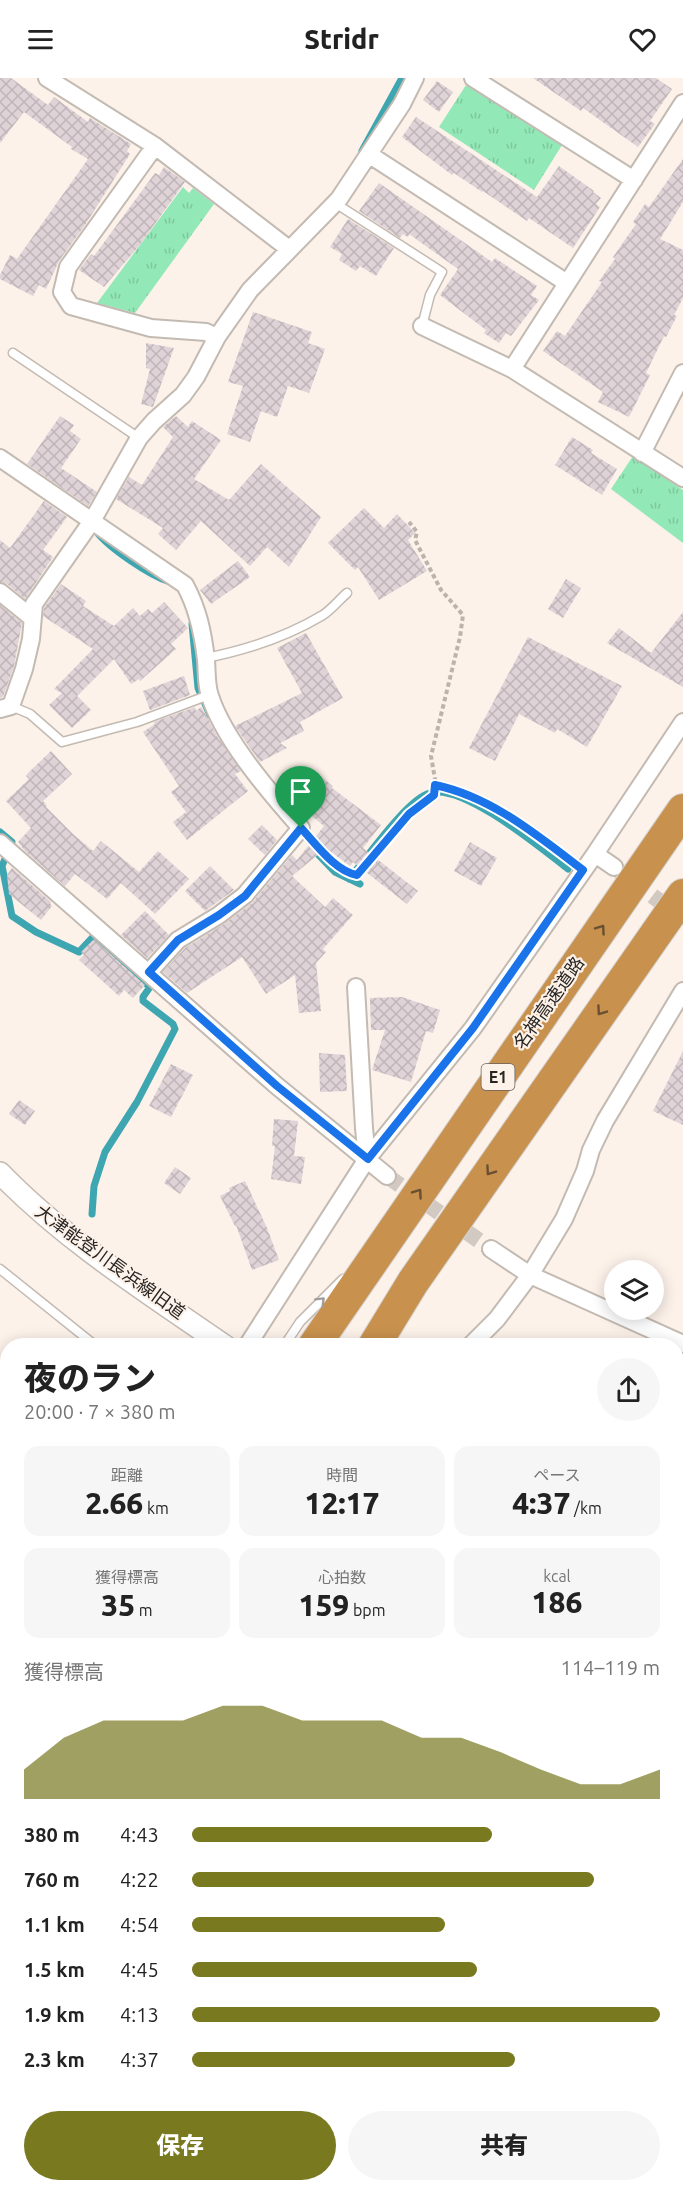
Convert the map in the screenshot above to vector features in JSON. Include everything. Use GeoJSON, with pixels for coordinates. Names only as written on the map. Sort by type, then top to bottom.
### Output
{"type":"FeatureCollection","features":[{"type":"Feature","properties":{"kind":"highway","name":"名神高速道路"},"geometry":{"type":"LineString","coordinates":[[319,1338],[683,810]]}},
{"type":"Feature","properties":{"kind":"highway","name":"E1"},"geometry":{"type":"LineString","coordinates":[[379,1338],[413,1282],[683,895]]}},
{"type":"Feature","properties":{"kind":"street"},"geometry":{"type":"LineString","coordinates":[[47,78],[155,146],[289,249]]}},
{"type":"Feature","properties":{"kind":"street"},"geometry":{"type":"LineString","coordinates":[[5,707],[24,669],[31,639],[34,604],[92,521],[139,438],[183,395],[196,377],[217,337],[250,290],[335,203],[370,155],[402,104],[415,78]]}},
{"type":"Feature","properties":{"kind":"street"},"geometry":{"type":"LineString","coordinates":[[473,78],[634,180]]}},
{"type":"Feature","properties":{"kind":"street"},"geometry":{"type":"LineString","coordinates":[[512,369],[683,104]]}},
{"type":"Feature","properties":{"kind":"street"},"geometry":{"type":"LineString","coordinates":[[155,146],[68,267],[62,292],[71,306],[151,328],[206,332],[217,337]]}},
{"type":"Feature","properties":{"kind":"street"},"geometry":{"type":"LineString","coordinates":[[370,155],[567,283]]}},
{"type":"Feature","properties":{"kind":"street"},"geometry":{"type":"LineString","coordinates":[[422,326],[512,369],[683,478]]}},
{"type":"Feature","properties":{"kind":"street"},"geometry":{"type":"LineString","coordinates":[[642,453],[683,373]]}},
{"type":"Feature","properties":{"kind":"street"},"geometry":{"type":"LineString","coordinates":[[0,458],[185,585],[201,622],[209,695],[224,724],[260,780],[301,828],[245,896],[178,940],[149,972]]}},
{"type":"Feature","properties":{"kind":"street"},"geometry":{"type":"LineString","coordinates":[[0,592],[32,617]]}},
{"type":"Feature","properties":{"kind":"street"},"geometry":{"type":"LineString","coordinates":[[253,1338],[368,1159],[473,1028],[595,854],[683,722]]}},
{"type":"Feature","properties":{"kind":"street"},"geometry":{"type":"LineString","coordinates":[[0,843],[277,1086],[387,1176]]}},
{"type":"Feature","properties":{"kind":"street"},"geometry":{"type":"LineString","coordinates":[[595,854],[614,867]]}},
{"type":"Feature","properties":{"kind":"street"},"geometry":{"type":"LineString","coordinates":[[356,987],[364,1128],[368,1159]]}},
{"type":"Feature","properties":{"kind":"street"},"geometry":{"type":"LineString","coordinates":[[478,1338],[496,1319],[530,1275],[564,1219],[605,1121],[683,991]]}},
{"type":"Feature","properties":{"kind":"street","name":"大津能登川長浜線旧道"},"geometry":{"type":"LineString","coordinates":[[0,1173],[27,1201],[74,1241],[214,1338]]}},
{"type":"Feature","properties":{"kind":"street"},"geometry":{"type":"LineString","coordinates":[[491,1249],[530,1275],[670,1338]]}},
{"type":"Feature","properties":{"kind":"lane"},"geometry":{"type":"LineString","coordinates":[[335,203],[442,272],[430,295],[422,326]]}},
{"type":"Feature","properties":{"kind":"lane"},"geometry":{"type":"LineString","coordinates":[[13,353],[139,438]]}},
{"type":"Feature","properties":{"kind":"lane"},"geometry":{"type":"LineString","coordinates":[[206,658],[239,651],[301,626],[325,613],[347,593]]}},
{"type":"Feature","properties":{"kind":"lane"},"geometry":{"type":"LineString","coordinates":[[5,707],[30,714],[62,741],[137,722],[209,695]]}},
{"type":"Feature","properties":{"kind":"lane"},"geometry":{"type":"LineString","coordinates":[[363,1259],[394,1228]]}},
{"type":"Feature","properties":{"kind":"lane"},"geometry":{"type":"LineString","coordinates":[[417,1295],[446,1235]]}},
{"type":"Feature","properties":{"kind":"lane"},"geometry":{"type":"LineString","coordinates":[[0,1269],[86,1338]]}},
{"type":"Feature","properties":{"kind":"lane"},"geometry":{"type":"LineString","coordinates":[[289,1338],[300,1322],[347,1275]]}},
{"type":"Feature","properties":{"kind":"path"},"geometry":{"type":"LineString","coordinates":[[301,828],[328,857],[349,874],[357,875],[409,814],[434,795],[431,756],[460,637],[463,615],[441,590],[415,540],[417,532],[409,522]]}},
{"type":"Feature","properties":{"kind":"path"},"geometry":{"type":"LineString","coordinates":[[435,785],[462,792],[514,819],[583,870]]}},
{"type":"Feature","properties":{"kind":"green space"},"geometry":{"type":"Polygon","coordinates":[[[466,85],[562,145],[534,190],[439,127],[466,85]]]}},
{"type":"Feature","properties":{"kind":"green space"},"geometry":{"type":"Polygon","coordinates":[[[183,187],[189,193],[193,188],[214,204],[135,313],[97,303],[183,187]]]}},
{"type":"Feature","properties":{"kind":"green space"},"geometry":{"type":"Polygon","coordinates":[[[633,456],[683,490],[683,543],[611,489],[633,456]]]}},
{"type":"Feature","properties":{"kind":"building"},"geometry":{"type":"Polygon","coordinates":[[[0,78],[11,78],[48,105],[54,97],[88,122],[90,118],[131,144],[127,151],[130,154],[59,261],[46,289],[39,285],[33,296],[0,279],[0,275],[10,255],[17,259],[88,159],[71,149],[72,147],[24,112],[0,143],[0,78]]]}},
{"type":"Feature","properties":{"kind":"building"},"geometry":{"type":"Polygon","coordinates":[[[533,78],[656,78],[672,89],[650,121],[655,124],[638,147],[583,108],[581,111],[533,78]]]}},
{"type":"Feature","properties":{"kind":"building"},"geometry":{"type":"Polygon","coordinates":[[[437,81],[453,92],[439,112],[423,100],[437,81]]]}},
{"type":"Feature","properties":{"kind":"building"},"geometry":{"type":"Polygon","coordinates":[[[416,117],[537,197],[559,166],[601,198],[596,204],[600,207],[573,248],[529,218],[527,221],[454,173],[452,175],[402,137],[416,117]]]}},
{"type":"Feature","properties":{"kind":"building"},"geometry":{"type":"Polygon","coordinates":[[[683,159],[683,202],[660,239],[683,250],[683,298],[674,315],[677,316],[666,337],[664,336],[646,373],[650,375],[629,417],[598,402],[603,392],[543,351],[557,331],[565,336],[602,282],[599,281],[636,224],[633,222],[645,204],[649,207],[683,159]]]}},
{"type":"Feature","properties":{"kind":"building"},"geometry":{"type":"Polygon","coordinates":[[[164,167],[185,182],[139,246],[104,287],[79,270],[91,254],[94,256],[155,173],[159,175],[164,167]]]}},
{"type":"Feature","properties":{"kind":"building"},"geometry":{"type":"Polygon","coordinates":[[[379,183],[492,262],[495,258],[537,286],[531,295],[539,300],[511,336],[506,333],[499,343],[484,333],[486,330],[440,295],[458,269],[409,234],[408,237],[403,234],[400,238],[359,211],[379,183]]]}},
{"type":"Feature","properties":{"kind":"building"},"geometry":{"type":"Polygon","coordinates":[[[348,219],[394,248],[376,276],[360,266],[356,271],[339,260],[342,254],[330,247],[348,219]]]}},
{"type":"Feature","properties":{"kind":"building"},"geometry":{"type":"Polygon","coordinates":[[[253,312],[312,332],[308,343],[325,349],[309,393],[288,386],[277,417],[261,411],[250,442],[227,434],[243,386],[228,382],[253,312]]]}},
{"type":"Feature","properties":{"kind":"building"},"geometry":{"type":"Polygon","coordinates":[[[146,343],[174,348],[153,407],[141,404],[150,369],[146,368],[146,343]]]}},
{"type":"Feature","properties":{"kind":"building"},"geometry":{"type":"Polygon","coordinates":[[[60,416],[74,425],[70,431],[81,439],[61,468],[97,492],[88,506],[27,464],[60,416]]]}},
{"type":"Feature","properties":{"kind":"building"},"geometry":{"type":"Polygon","coordinates":[[[176,416],[188,427],[192,421],[221,440],[194,479],[229,500],[261,464],[321,517],[289,567],[267,547],[250,566],[201,521],[176,550],[158,534],[163,528],[116,499],[129,477],[142,485],[173,437],[163,427],[176,416]]]}},
{"type":"Feature","properties":{"kind":"building"},"geometry":{"type":"Polygon","coordinates":[[[572,437],[593,450],[591,453],[617,469],[602,495],[555,465],[572,437]]]}},
{"type":"Feature","properties":{"kind":"building"},"geometry":{"type":"Polygon","coordinates":[[[44,501],[67,517],[43,550],[53,557],[25,599],[7,584],[0,582],[0,540],[10,548],[44,501]]]}},
{"type":"Feature","properties":{"kind":"building"},"geometry":{"type":"Polygon","coordinates":[[[364,508],[384,528],[397,514],[415,533],[408,540],[427,571],[379,600],[358,567],[355,570],[328,543],[364,508]]]}},
{"type":"Feature","properties":{"kind":"building"},"geometry":{"type":"Polygon","coordinates":[[[238,561],[250,577],[211,604],[200,590],[238,561]]]}},
{"type":"Feature","properties":{"kind":"building"},"geometry":{"type":"Polygon","coordinates":[[[566,579],[581,588],[563,618],[548,609],[566,579]]]}},
{"type":"Feature","properties":{"kind":"building"},"geometry":{"type":"Polygon","coordinates":[[[61,584],[86,601],[83,606],[114,626],[133,608],[140,616],[148,609],[152,613],[164,602],[188,628],[171,644],[176,649],[140,681],[139,679],[131,684],[114,659],[77,696],[91,710],[72,728],[49,705],[62,693],[54,689],[93,649],[43,616],[44,608],[61,584]]]}},
{"type":"Feature","properties":{"kind":"building"},"geometry":{"type":"Polygon","coordinates":[[[0,605],[22,623],[14,666],[3,697],[0,698],[0,605]]]}},
{"type":"Feature","properties":{"kind":"building"},"geometry":{"type":"Polygon","coordinates":[[[683,612],[683,687],[607,643],[619,628],[651,653],[683,612]]]}},
{"type":"Feature","properties":{"kind":"building"},"geometry":{"type":"Polygon","coordinates":[[[306,633],[343,698],[300,722],[304,731],[280,743],[287,748],[260,762],[235,726],[302,693],[277,648],[306,633]]]}},
{"type":"Feature","properties":{"kind":"building"},"geometry":{"type":"Polygon","coordinates":[[[528,637],[622,686],[587,747],[557,729],[555,733],[519,714],[495,761],[469,748],[528,637]]]}},
{"type":"Feature","properties":{"kind":"building"},"geometry":{"type":"Polygon","coordinates":[[[184,676],[190,695],[150,710],[143,691],[184,676]]]}},
{"type":"Feature","properties":{"kind":"building"},"geometry":{"type":"Polygon","coordinates":[[[195,707],[196,711],[201,707],[217,736],[241,771],[235,774],[248,791],[187,840],[173,822],[186,812],[171,792],[179,786],[143,732],[155,724],[154,722],[195,707]]]}},
{"type":"Feature","properties":{"kind":"building"},"geometry":{"type":"Polygon","coordinates":[[[51,751],[72,774],[43,801],[46,807],[73,834],[93,851],[101,841],[139,872],[158,851],[189,879],[155,914],[121,883],[107,899],[75,874],[65,886],[18,842],[31,828],[6,801],[29,779],[26,776],[28,773],[51,751]]]}},
{"type":"Feature","properties":{"kind":"building"},"geometry":{"type":"Polygon","coordinates":[[[309,767],[333,786],[332,788],[381,825],[363,848],[418,891],[407,904],[353,862],[350,866],[326,848],[292,876],[325,907],[333,898],[353,915],[323,949],[326,952],[316,963],[321,1011],[299,1013],[295,975],[266,994],[242,957],[187,993],[163,972],[185,948],[224,924],[252,903],[292,855],[297,860],[324,826],[285,794],[309,767]]]}},
{"type":"Feature","properties":{"kind":"building"},"geometry":{"type":"Polygon","coordinates":[[[262,825],[277,840],[265,855],[248,839],[262,825]]]}},
{"type":"Feature","properties":{"kind":"building"},"geometry":{"type":"Polygon","coordinates":[[[470,842],[497,858],[481,886],[454,871],[470,842]]]}},
{"type":"Feature","properties":{"kind":"building"},"geometry":{"type":"Polygon","coordinates":[[[210,866],[234,890],[205,911],[185,891],[210,866]]]}},
{"type":"Feature","properties":{"kind":"building"},"geometry":{"type":"Polygon","coordinates":[[[12,868],[51,902],[52,906],[41,920],[9,894],[7,875],[12,868]]]}},
{"type":"Feature","properties":{"kind":"building"},"geometry":{"type":"Polygon","coordinates":[[[145,911],[169,935],[147,958],[121,935],[145,911]]]}},
{"type":"Feature","properties":{"kind":"building"},"geometry":{"type":"Polygon","coordinates":[[[94,939],[145,985],[133,998],[124,990],[119,996],[79,960],[84,955],[81,952],[94,939]]]}},
{"type":"Feature","properties":{"kind":"building"},"geometry":{"type":"Polygon","coordinates":[[[402,997],[440,1010],[433,1033],[426,1031],[411,1082],[372,1070],[385,1030],[371,1030],[370,998],[402,997]]]}},
{"type":"Feature","properties":{"kind":"building"},"geometry":{"type":"Polygon","coordinates":[[[683,1051],[683,1125],[653,1111],[683,1051]]]}},
{"type":"Feature","properties":{"kind":"building"},"geometry":{"type":"Polygon","coordinates":[[[319,1053],[345,1055],[347,1091],[320,1092],[319,1053]]]}},
{"type":"Feature","properties":{"kind":"building"},"geometry":{"type":"Polygon","coordinates":[[[171,1064],[193,1075],[171,1117],[149,1106],[171,1064]]]}},
{"type":"Feature","properties":{"kind":"building"},"geometry":{"type":"Polygon","coordinates":[[[19,1100],[35,1111],[25,1125],[9,1114],[19,1100]]]}},
{"type":"Feature","properties":{"kind":"building"},"geometry":{"type":"Polygon","coordinates":[[[274,1119],[298,1121],[294,1156],[305,1157],[301,1184],[271,1179],[275,1146],[272,1146],[274,1119]]]}},
{"type":"Feature","properties":{"kind":"building"},"geometry":{"type":"Polygon","coordinates":[[[175,1167],[191,1178],[180,1194],[164,1183],[175,1167]]]}},
{"type":"Feature","properties":{"kind":"building"},"geometry":{"type":"Polygon","coordinates":[[[245,1181],[279,1260],[252,1270],[236,1225],[220,1196],[230,1191],[229,1188],[245,1181]]]}},
{"type":"Feature","properties":{"kind":"waterway"},"geometry":{"type":"LineString","coordinates":[[362,151],[402,78]]}},
{"type":"Feature","properties":{"kind":"waterway"},"geometry":{"type":"LineString","coordinates":[[96,531],[130,560],[170,582]]}},
{"type":"Feature","properties":{"kind":"waterway"},"geometry":{"type":"LineString","coordinates":[[192,624],[198,688],[210,715]]}},
{"type":"Feature","properties":{"kind":"waterway"},"geometry":{"type":"LineString","coordinates":[[349,879],[410,806],[430,793],[444,793],[481,807],[522,834],[568,869]]}},
{"type":"Feature","properties":{"kind":"waterway"},"geometry":{"type":"LineString","coordinates":[[0,832],[12,842],[2,866],[12,916],[36,932],[79,952],[93,937],[150,987],[143,1001],[173,1024],[175,1029],[137,1102],[105,1152],[94,1186],[92,1214]]}},
{"type":"Feature","properties":{"kind":"waterway"},"geometry":{"type":"LineString","coordinates":[[312,848],[335,872],[360,884]]}},
{"type":"Feature","properties":{"kind":"tunnel"},"geometry":{"type":"LineString","coordinates":[[614,867],[678,915]]}},
{"type":"Feature","properties":{"kind":"tunnel"},"geometry":{"type":"LineString","coordinates":[[387,1176],[491,1249]]}},
{"type":"Feature","properties":{"kind":"route"},"geometry":{"type":"LineString","coordinates":[[435,785],[462,792],[514,819],[583,870],[473,1028],[368,1159],[277,1086],[149,972],[178,940],[245,896],[301,828],[328,857],[349,874],[357,875],[409,814],[434,795],[435,785]]}}]}
